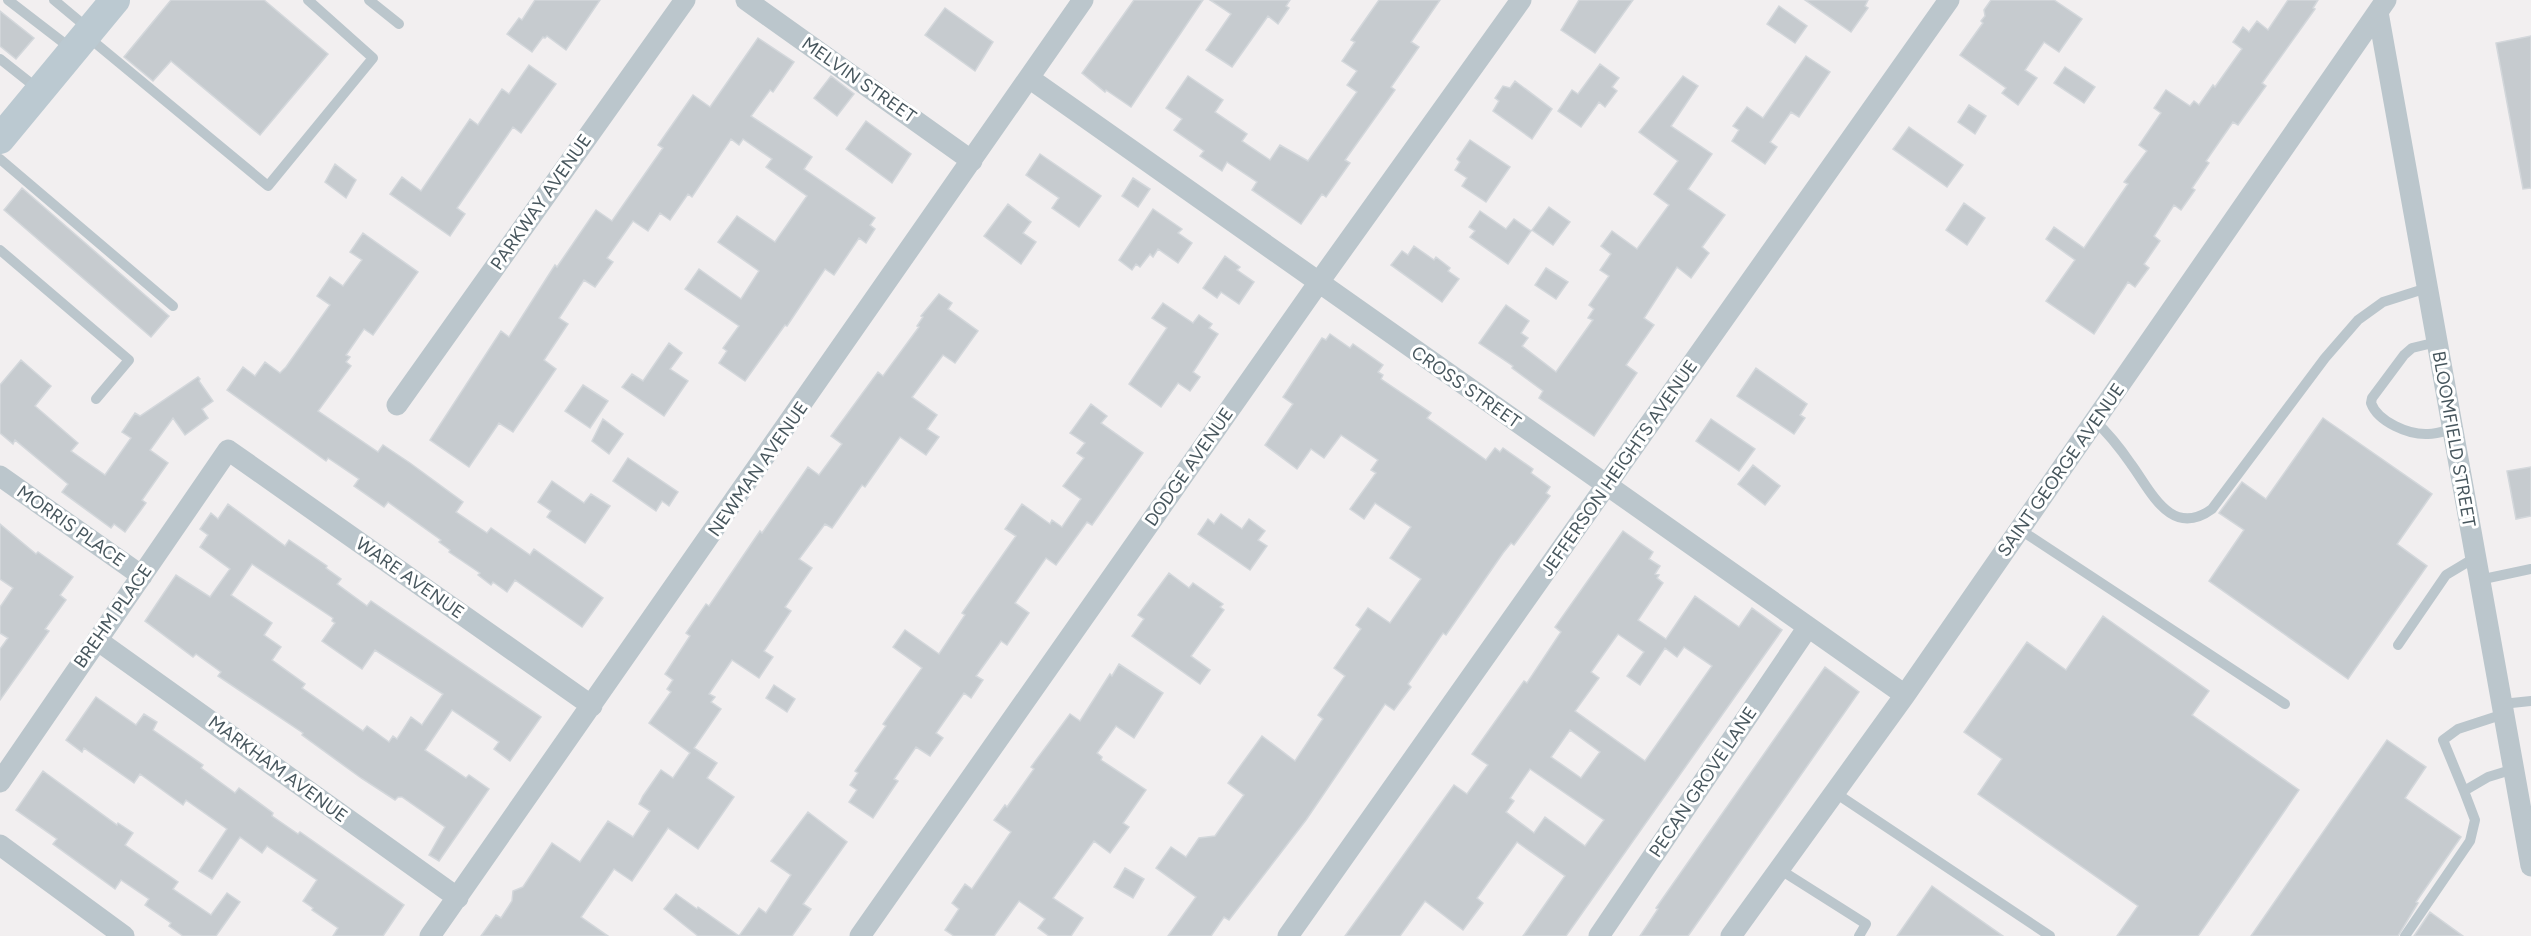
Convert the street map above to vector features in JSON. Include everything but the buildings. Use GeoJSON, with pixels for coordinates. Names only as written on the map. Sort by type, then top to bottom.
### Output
{"type":"FeatureCollection","features":[{"type":"Feature","properties":{"kind":"main road"},"geometry":{"type":"LineString","coordinates":[[4,127],[40,90],[115,0]]}},
{"type":"Feature","properties":{"kind":"street","name":"PARKWAY AVENUE"},"geometry":{"type":"LineString","coordinates":[[397,405],[685,0]]}},
{"type":"Feature","properties":{"kind":"street","name":"MELVIN STREET"},"geometry":{"type":"LineString","coordinates":[[746,0],[972,161]]}},
{"type":"Feature","properties":{"kind":"street","name":"NEWMAN AVENUE"},"geometry":{"type":"LineString","coordinates":[[430,936],[1083,0]]}},
{"type":"Feature","properties":{"kind":"street","name":"DODGE AVENUE"},"geometry":{"type":"LineString","coordinates":[[860,936],[1319,282],[1521,0]]}},
{"type":"Feature","properties":{"kind":"street","name":"JEFFERSON HEIGHTS AVENUE"},"geometry":{"type":"LineString","coordinates":[[1288,936],[1949,0]]}},
{"type":"Feature","properties":{"kind":"street","name":"BLOOMFIELD STREET"},"geometry":{"type":"LineString","coordinates":[[2382,6],[2427,288],[2530,853]]}},
{"type":"Feature","properties":{"kind":"street","name":"SAINT GEORGE AVENUE"},"geometry":{"type":"LineString","coordinates":[[1731,936],[1905,695],[2382,6]]}},
{"type":"Feature","properties":{"kind":"street","name":"CROSS STREET"},"geometry":{"type":"LineString","coordinates":[[1029,78],[1606,487],[1905,695]]}},
{"type":"Feature","properties":{"kind":"street","name":"WARE AVENUE"},"geometry":{"type":"LineString","coordinates":[[228,450],[592,706]]}},
{"type":"Feature","properties":{"kind":"street","name":"BREHM PLACE"},"geometry":{"type":"LineString","coordinates":[[0,782],[228,450]]}},
{"type":"Feature","properties":{"kind":"street","name":"MORRIS PLACE"},"geometry":{"type":"LineString","coordinates":[[0,476],[142,576]]}},
{"type":"Feature","properties":{"kind":"street","name":"PECAN GROVE LANE"},"geometry":{"type":"LineString","coordinates":[[1599,936],[1808,627]]}},
{"type":"Feature","properties":{"kind":"street","name":"MARKHAM AVENUE"},"geometry":{"type":"LineString","coordinates":[[97,640],[458,898]]}},
{"type":"Feature","properties":{"kind":"street"},"geometry":{"type":"LineString","coordinates":[[0,845],[124,936]]}},
{"type":"Feature","properties":{"kind":"lane"},"geometry":{"type":"LineString","coordinates":[[8,0],[83,39],[268,186],[374,58],[308,0]]}},
{"type":"Feature","properties":{"kind":"lane"},"geometry":{"type":"LineString","coordinates":[[54,0],[83,39]]}},
{"type":"Feature","properties":{"kind":"lane"},"geometry":{"type":"LineString","coordinates":[[369,0],[399,24]]}},
{"type":"Feature","properties":{"kind":"lane"},"geometry":{"type":"LineString","coordinates":[[0,59],[40,90]]}},
{"type":"Feature","properties":{"kind":"lane"},"geometry":{"type":"LineString","coordinates":[[0,159],[173,306]]}},
{"type":"Feature","properties":{"kind":"lane"},"geometry":{"type":"LineString","coordinates":[[0,250],[129,360],[96,399]]}},
{"type":"Feature","properties":{"kind":"lane"},"geometry":{"type":"LineString","coordinates":[[2095,421],[2115,441],[2141,477],[2154,500],[2166,512],[2179,516],[2201,517],[2212,509],[2325,358],[2358,320],[2383,302],[2427,288]]}},
{"type":"Feature","properties":{"kind":"lane"},"geometry":{"type":"LineString","coordinates":[[2437,342],[2412,348],[2404,355],[2372,398],[2371,403],[2382,418],[2410,433],[2428,434],[2452,429]]}},
{"type":"Feature","properties":{"kind":"lane"},"geometry":{"type":"LineString","coordinates":[[2019,529],[2285,704]]}},
{"type":"Feature","properties":{"kind":"lane"},"geometry":{"type":"LineString","coordinates":[[2398,645],[2446,576],[2476,557]]}},
{"type":"Feature","properties":{"kind":"lane"},"geometry":{"type":"LineString","coordinates":[[2479,580],[2531,569]]}},
{"type":"Feature","properties":{"kind":"lane"},"geometry":{"type":"LineString","coordinates":[[2405,936],[2470,841],[2475,820],[2443,740],[2458,729],[2503,709],[2531,701]]}},
{"type":"Feature","properties":{"kind":"lane"},"geometry":{"type":"LineString","coordinates":[[2464,791],[2488,777],[2514,769]]}},
{"type":"Feature","properties":{"kind":"lane"},"geometry":{"type":"LineString","coordinates":[[1834,792],[2050,936]]}},
{"type":"Feature","properties":{"kind":"lane"},"geometry":{"type":"LineString","coordinates":[[1779,869],[1866,924],[1859,936]]}}]}
